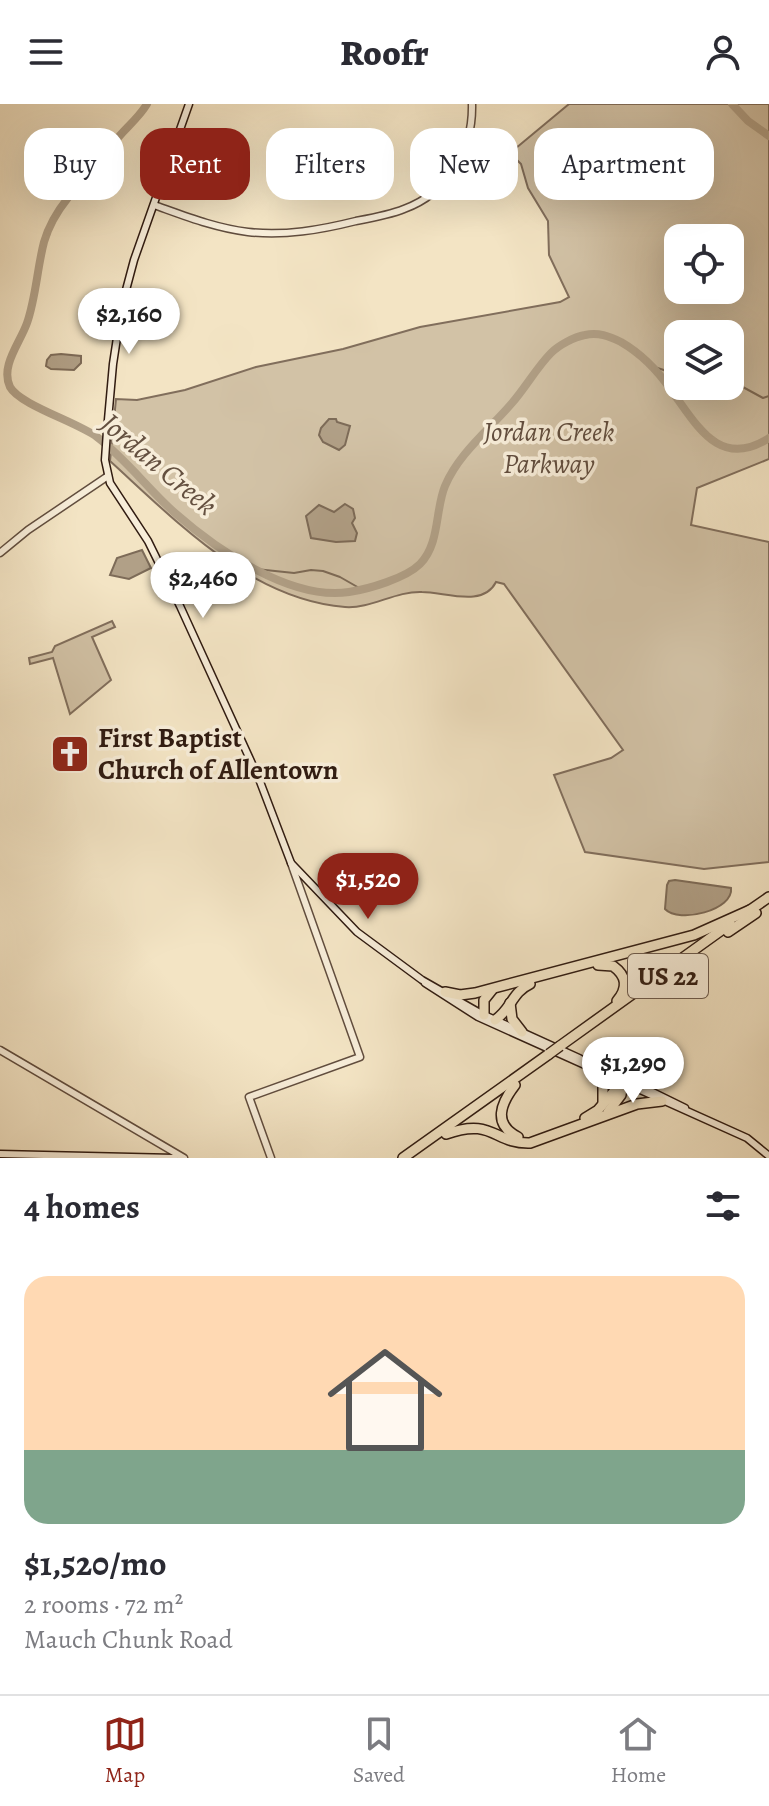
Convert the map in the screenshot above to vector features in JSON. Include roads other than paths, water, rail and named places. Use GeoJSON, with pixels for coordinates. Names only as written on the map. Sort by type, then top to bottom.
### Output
{"type":"FeatureCollection","features":[{"type":"Feature","properties":{"kind":"highway","name":"US 22"},"geometry":{"type":"LineString","coordinates":[[563,1047],[611,1009],[769,897]]}},
{"type":"Feature","properties":{"kind":"highway","name":"US 22"},"geometry":{"type":"LineString","coordinates":[[403,1158],[769,903]]}},
{"type":"Feature","properties":{"kind":"highway"},"geometry":{"type":"LineString","coordinates":[[445,992],[468,995],[694,935],[750,910]]}},
{"type":"Feature","properties":{"kind":"highway"},"geometry":{"type":"LineString","coordinates":[[495,988],[484,1000],[488,1019],[505,1013],[519,990],[531,983],[606,964],[617,968],[625,982],[623,993],[611,1009]]}},
{"type":"Feature","properties":{"kind":"highway"},"geometry":{"type":"LineString","coordinates":[[511,1003],[512,1019],[522,1032]]}},
{"type":"Feature","properties":{"kind":"highway","name":"US 22"},"geometry":{"type":"LineString","coordinates":[[412,1158],[552,1055]]}},
{"type":"Feature","properties":{"kind":"highway"},"geometry":{"type":"LineString","coordinates":[[590,1066],[603,1084],[604,1096],[599,1113]]}},
{"type":"Feature","properties":{"kind":"highway"},"geometry":{"type":"LineString","coordinates":[[446,1134],[480,1127],[527,1144],[617,1102],[623,1081]]}},
{"type":"Feature","properties":{"kind":"highway"},"geometry":{"type":"LineString","coordinates":[[515,1085],[500,1112],[506,1129],[518,1137],[535,1137],[599,1113],[662,1101]]}},
{"type":"Feature","properties":{"kind":"main road"},"geometry":{"type":"LineString","coordinates":[[189,104],[122,305],[113,364],[105,460],[108,476],[155,554],[259,779],[360,1057],[249,1097],[271,1158]]}},
{"type":"Feature","properties":{"kind":"main road"},"geometry":{"type":"LineString","coordinates":[[154,205],[222,227],[276,234],[326,228],[396,212],[422,201],[449,176],[466,146],[472,104]]}},
{"type":"Feature","properties":{"kind":"main road"},"geometry":{"type":"LineString","coordinates":[[0,553],[28,530],[108,476]]}},
{"type":"Feature","properties":{"kind":"main road"},"geometry":{"type":"LineString","coordinates":[[291,863],[357,932],[442,997],[577,1063],[590,1066]]}},
{"type":"Feature","properties":{"kind":"main road"},"geometry":{"type":"LineString","coordinates":[[299,888],[310,883]]}},
{"type":"Feature","properties":{"kind":"main road"},"geometry":{"type":"LineString","coordinates":[[422,980],[488,1019],[522,1032],[628,1086],[751,1140],[769,1156]]}},
{"type":"Feature","properties":{"kind":"main road"},"geometry":{"type":"LineString","coordinates":[[0,1050],[184,1158]]}},
{"type":"Feature","properties":{"kind":"main road"},"geometry":{"type":"LineString","coordinates":[[623,1081],[630,1081],[678,1103],[692,1113]]}},
{"type":"Feature","properties":{"kind":"main road"},"geometry":{"type":"LineString","coordinates":[[0,1154],[175,1158]]}},
{"type":"Feature","properties":{"kind":"waterway","name":"Jordan Creek"},"geometry":{"type":"LineString","coordinates":[[147,104],[112,145],[105,163],[60,208],[48,230],[30,313],[9,363],[8,379],[10,387],[25,400],[97,437],[192,527],[256,570],[303,589],[327,593],[367,588],[414,569],[431,547],[442,495],[458,463],[512,403],[551,353],[562,344],[581,336],[608,336],[635,351],[660,376],[700,429],[723,446],[736,449],[752,447],[769,438]]}},
{"type":"Feature","properties":{"kind":"waterway","name":"Jordan Creek"},"geometry":{"type":"LineString","coordinates":[[732,104],[769,136]]}},
{"type":"Feature","properties":{"kind":"waterway","name":"Jordan Creek"},"geometry":{"type":"LineString","coordinates":[[651,366],[664,370]]}},
{"type":"Feature","properties":{"kind":"waterway","name":"Jordan Creek"},"geometry":{"type":"LineString","coordinates":[[744,388],[763,398],[769,396]]}},
{"type":"Feature","properties":{"kind":"waterway"},"geometry":{"type":"LineString","coordinates":[[256,569],[294,573],[323,571],[361,589]]}},
{"type":"Feature","properties":{"kind":"place","name":"First Baptist Church of Allentown"},"geometry":{"type":"Point","coordinates":[70,754]}},
{"type":"Feature","properties":{"kind":"park label","name":"Jordan Creek Parkway"},"geometry":{"type":"Point","coordinates":[549,448]}}]}
